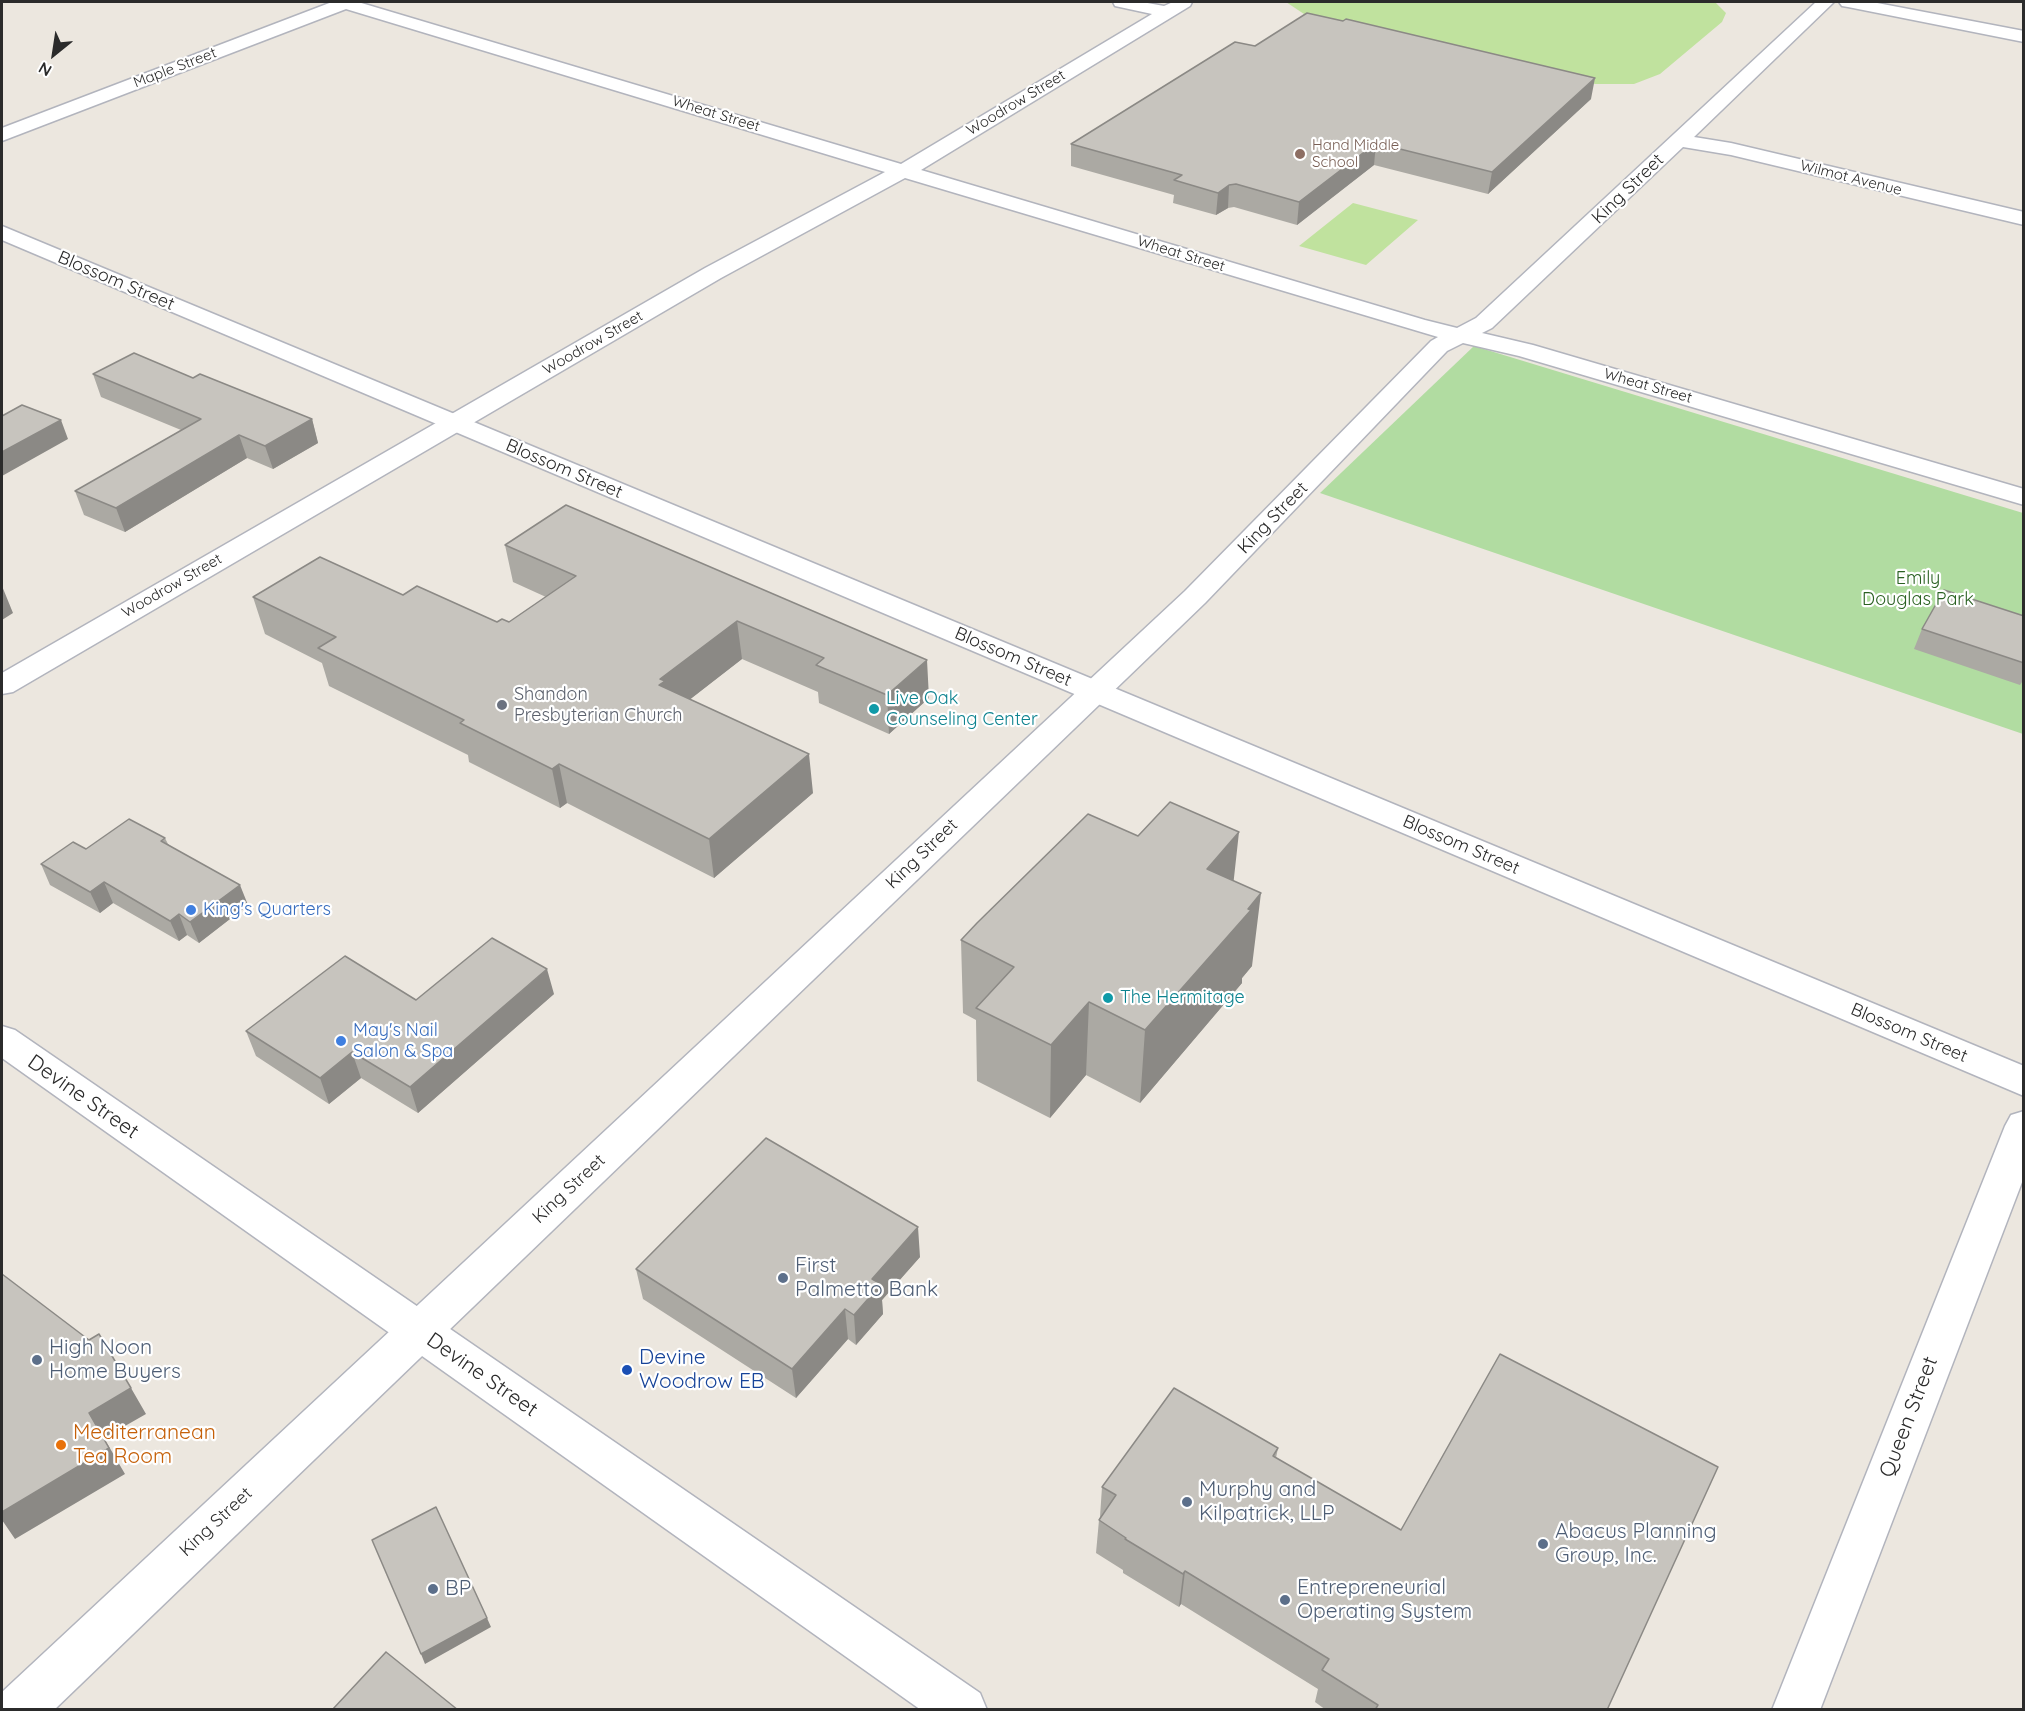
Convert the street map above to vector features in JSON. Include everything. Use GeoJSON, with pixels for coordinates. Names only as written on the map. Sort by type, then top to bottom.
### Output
{"type":"FeatureCollection","features":[{"type":"Feature","properties":{"kind":"street","name":"Maple Street"},"geometry":{"type":"LineString","coordinates":[[2,135],[345,2]]}},
{"type":"Feature","properties":{"kind":"street","name":"Wheat Street"},"geometry":{"type":"LineString","coordinates":[[345,2],[1407,323],[1525,350],[2024,497]]}},
{"type":"Feature","properties":{"kind":"street"},"geometry":{"type":"LineString","coordinates":[[1121,2],[1175,7]]}},
{"type":"Feature","properties":{"kind":"street","name":"King Street"},"geometry":{"type":"LineString","coordinates":[[18,1710],[1195,597],[1439,346],[1484,323],[1826,2]]}},
{"type":"Feature","properties":{"kind":"street"},"geometry":{"type":"LineString","coordinates":[[1848,2],[2024,37]]}},
{"type":"Feature","properties":{"kind":"street","name":"Woodrow Street"},"geometry":{"type":"LineString","coordinates":[[2,685],[714,273],[904,170],[1175,7]]}},
{"type":"Feature","properties":{"kind":"street","name":"Wilmot Avenue"},"geometry":{"type":"LineString","coordinates":[[1678,140],[1731,149],[2024,219]]}},
{"type":"Feature","properties":{"kind":"street","name":"Blossom Street"},"geometry":{"type":"LineString","coordinates":[[2,232],[2024,1082]]}},
{"type":"Feature","properties":{"kind":"street","name":"Devine Street"},"geometry":{"type":"LineString","coordinates":[[2,1040],[963,1710]]}},
{"type":"Feature","properties":{"kind":"street","name":"Queen Street"},"geometry":{"type":"LineString","coordinates":[[1796,1710],[2024,1126]]}},
{"type":"Feature","properties":{"kind":"green space"},"geometry":{"type":"Polygon","coordinates":[[[1286,2],[1715,2],[1726,13],[1722,22],[1660,74],[1634,84],[1595,84],[1310,18],[1286,2]]]}},
{"type":"Feature","properties":{"kind":"green space"},"geometry":{"type":"Polygon","coordinates":[[[1353,203],[1418,220],[1366,265],[1299,246],[1353,203]]]}},
{"type":"Feature","properties":{"kind":"green space","name":"Emily Douglas Park"},"geometry":{"type":"Polygon","coordinates":[[[1474,346],[2023,513],[2023,734],[1320,493],[1474,346]]]}},
{"type":"Feature","properties":{"kind":"building"},"geometry":{"type":"Polygon","coordinates":[[[1307,13],[1343,21],[1346,19],[1595,78],[1492,172],[1376,143],[1299,202],[1236,184],[1229,185],[1218,193],[1174,180],[1182,175],[1071,144],[1235,42],[1255,46],[1307,13]]]}},
{"type":"Feature","properties":{"kind":"building"},"geometry":{"type":"Polygon","coordinates":[[[134,353],[193,378],[200,374],[312,419],[265,446],[239,435],[116,508],[75,491],[201,419],[93,374],[134,353]]]}},
{"type":"Feature","properties":{"kind":"building"},"geometry":{"type":"Polygon","coordinates":[[[22,405],[61,420],[2,452],[2,416],[22,405]]]}},
{"type":"Feature","properties":{"kind":"building"},"geometry":{"type":"Polygon","coordinates":[[[566,505],[927,660],[887,695],[816,665],[824,658],[737,621],[660,679],[665,681],[659,685],[809,754],[709,839],[559,764],[552,769],[460,723],[464,720],[318,648],[336,637],[253,597],[320,557],[403,595],[417,586],[497,622],[502,619],[509,622],[576,576],[505,545],[566,505]]]}},
{"type":"Feature","properties":{"kind":"building"},"geometry":{"type":"Polygon","coordinates":[[[1944,590],[2024,616],[2024,663],[1922,629],[1944,590]]]}},
{"type":"Feature","properties":{"kind":"building"},"geometry":{"type":"Polygon","coordinates":[[[1170,802],[1239,832],[1207,869],[1261,893],[1248,909],[1251,910],[1145,1030],[1089,1002],[1051,1045],[976,1008],[1014,967],[961,940],[977,923],[1088,814],[1138,836],[1170,802]]]}},
{"type":"Feature","properties":{"kind":"building"},"geometry":{"type":"Polygon","coordinates":[[[129,819],[165,838],[161,841],[240,885],[190,922],[179,914],[170,921],[104,882],[90,892],[41,864],[73,842],[86,849],[129,819]]]}},
{"type":"Feature","properties":{"kind":"building"},"geometry":{"type":"Polygon","coordinates":[[[492,938],[547,969],[410,1087],[352,1052],[320,1078],[246,1031],[345,956],[416,1000],[492,938]]]}},
{"type":"Feature","properties":{"kind":"building","name":"First Palmetto Bank"},"geometry":{"type":"Polygon","coordinates":[[[766,1138],[918,1227],[872,1279],[881,1284],[854,1315],[845,1309],[792,1369],[636,1269],[766,1138]]]}},
{"type":"Feature","properties":{"kind":"building"},"geometry":{"type":"Polygon","coordinates":[[[2,1274],[89,1340],[99,1334],[131,1388],[89,1413],[109,1448],[2,1512],[2,1274]]]}},
{"type":"Feature","properties":{"kind":"building"},"geometry":{"type":"Polygon","coordinates":[[[1500,1354],[1718,1467],[1607,1710],[1375,1710],[1378,1705],[1322,1670],[1329,1659],[1185,1571],[1183,1574],[1125,1539],[1099,1520],[1116,1495],[1102,1487],[1174,1388],[1278,1448],[1273,1456],[1401,1530],[1500,1354]]]}},
{"type":"Feature","properties":{"kind":"building","name":"BP"},"geometry":{"type":"Polygon","coordinates":[[[436,1507],[487,1618],[421,1654],[372,1540],[436,1507]]]}},
{"type":"Feature","properties":{"kind":"building"},"geometry":{"type":"Polygon","coordinates":[[[386,1652],[458,1710],[332,1710],[386,1652]]]}},
{"type":"Feature","properties":{"kind":"place","name":"Hand Middle School"},"geometry":{"type":"Point","coordinates":[1300,154]}},
{"type":"Feature","properties":{"kind":"place","name":"Shandon Presbyterian Church"},"geometry":{"type":"Point","coordinates":[502,705]}},
{"type":"Feature","properties":{"kind":"place","name":"Live Oak Counseling Center"},"geometry":{"type":"Point","coordinates":[874,709]}},
{"type":"Feature","properties":{"kind":"place","name":"King's Quarters"},"geometry":{"type":"Point","coordinates":[191,910]}},
{"type":"Feature","properties":{"kind":"place","name":"The Hermitage"},"geometry":{"type":"Point","coordinates":[1108,998]}},
{"type":"Feature","properties":{"kind":"place","name":"May's Nail Salon & Spa"},"geometry":{"type":"Point","coordinates":[341,1041]}},
{"type":"Feature","properties":{"kind":"place","name":"First Palmetto Bank"},"geometry":{"type":"Point","coordinates":[783,1278]}},
{"type":"Feature","properties":{"kind":"place","name":"High Noon Home Buyers"},"geometry":{"type":"Point","coordinates":[37,1360]}},
{"type":"Feature","properties":{"kind":"place","name":"Devine Woodrow EB"},"geometry":{"type":"Point","coordinates":[627,1370]}},
{"type":"Feature","properties":{"kind":"place","name":"Mediterranean Tea Room"},"geometry":{"type":"Point","coordinates":[61,1445]}},
{"type":"Feature","properties":{"kind":"place","name":"Murphy and Kilpatrick, LLP"},"geometry":{"type":"Point","coordinates":[1187,1502]}},
{"type":"Feature","properties":{"kind":"place","name":"Abacus Planning Group, Inc."},"geometry":{"type":"Point","coordinates":[1543,1544]}},
{"type":"Feature","properties":{"kind":"place","name":"BP"},"geometry":{"type":"Point","coordinates":[433,1589]}},
{"type":"Feature","properties":{"kind":"place","name":"Entrepreneurial Operating System"},"geometry":{"type":"Point","coordinates":[1285,1600]}}]}
